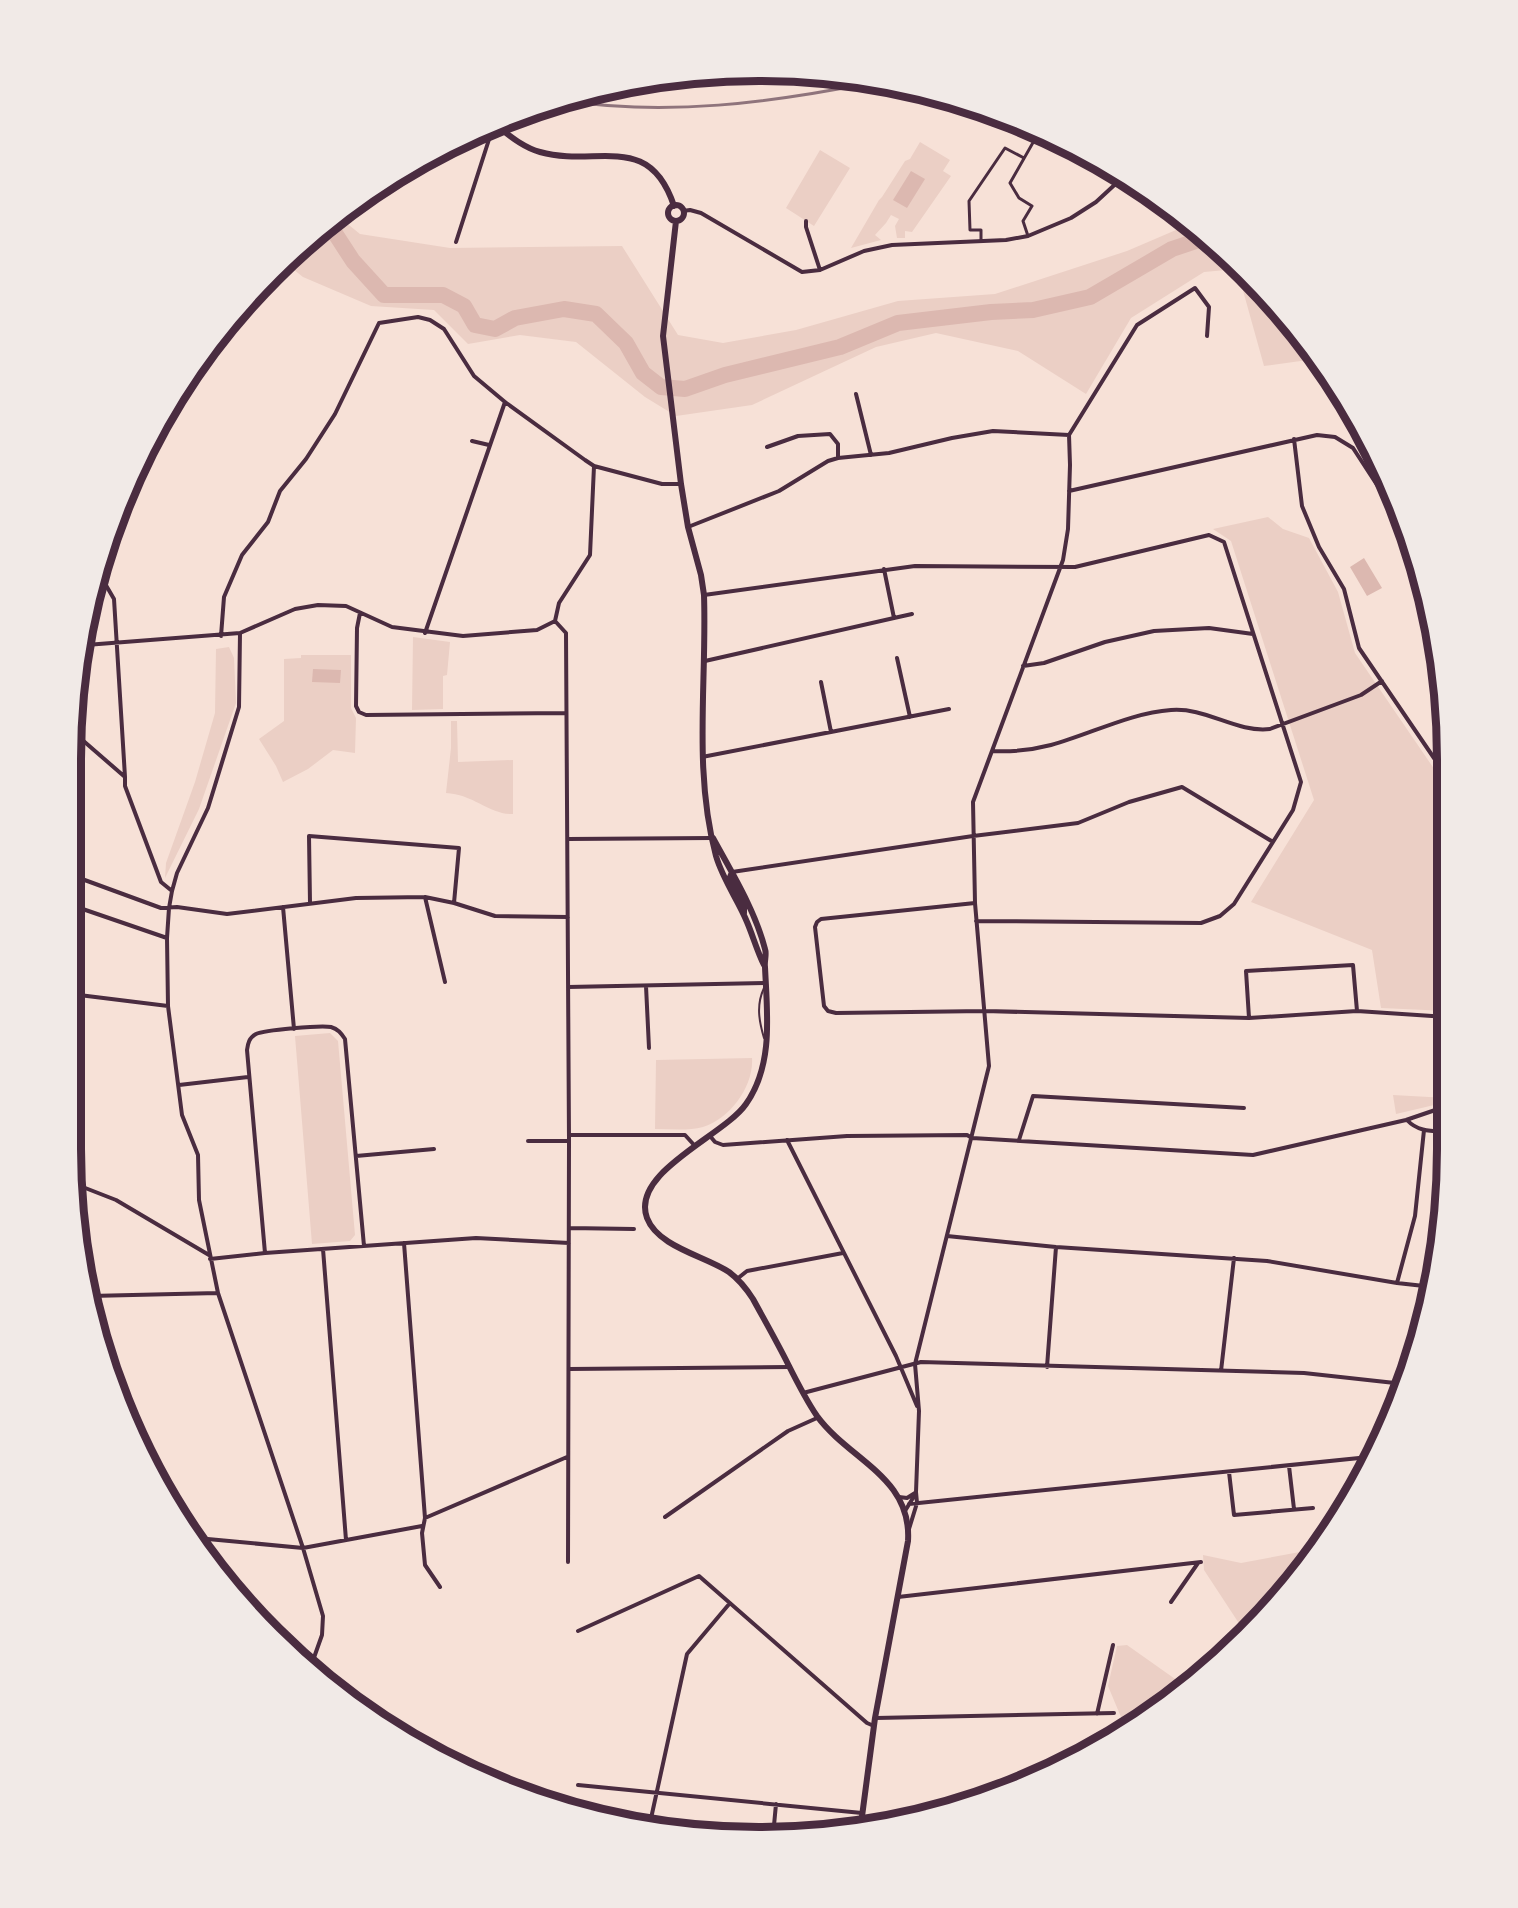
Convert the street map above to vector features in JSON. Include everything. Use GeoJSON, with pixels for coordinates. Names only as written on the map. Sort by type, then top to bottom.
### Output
{"type":"FeatureCollection","features":[{"type":"Feature","properties":{"kind":"main road"},"geometry":{"type":"LineString","coordinates":[[504,132],[538,152],[556,155],[624,157],[638,160],[662,179],[674,206]]}},
{"type":"Feature","properties":{"kind":"main road"},"geometry":{"type":"LineString","coordinates":[[674,206],[681,207],[683,212],[682,218],[676,221],[670,218],[668,213],[674,206]]}},
{"type":"Feature","properties":{"kind":"main road"},"geometry":{"type":"LineString","coordinates":[[676,221],[663,336],[681,484],[704,595],[701,757],[704,792],[716,855],[765,965]]}},
{"type":"Feature","properties":{"kind":"main road"},"geometry":{"type":"LineString","coordinates":[[713,838],[758,926],[766,952],[766,1045],[763,1067],[746,1105],[662,1172],[652,1183],[645,1201],[647,1219],[662,1238],[712,1262],[737,1279],[753,1299],[818,1417],[834,1435],[884,1479],[899,1497],[905,1510],[909,1530],[875,1718],[861,1819]]}},
{"type":"Feature","properties":{"kind":"main road"},"geometry":{"type":"LineString","coordinates":[[716,855],[732,872]]}},
{"type":"Feature","properties":{"kind":"main road"},"geometry":{"type":"LineString","coordinates":[[732,872],[730,877],[744,906],[746,919],[766,952]]}},
{"type":"Feature","properties":{"kind":"street"},"geometry":{"type":"LineString","coordinates":[[456,242],[491,137]]}},
{"type":"Feature","properties":{"kind":"street"},"geometry":{"type":"LineString","coordinates":[[1028,236],[1023,221],[1032,206],[1019,198],[1010,183],[1034,140]]}},
{"type":"Feature","properties":{"kind":"street"},"geometry":{"type":"LineString","coordinates":[[981,242],[981,230],[970,230],[969,201],[1005,148],[1023,158]]}},
{"type":"Feature","properties":{"kind":"street"},"geometry":{"type":"LineString","coordinates":[[683,212],[690,210],[701,213],[802,272],[820,270],[864,251],[892,245],[981,242],[1028,236],[1071,218],[1096,202],[1116,183]]}},
{"type":"Feature","properties":{"kind":"street"},"geometry":{"type":"LineString","coordinates":[[806,221],[820,270]]}},
{"type":"Feature","properties":{"kind":"street"},"geometry":{"type":"LineString","coordinates":[[909,1530],[917,1503],[919,1411],[915,1364],[989,1066],[976,921],[973,802],[1063,560],[1068,529],[1069,435],[1137,325],[1195,288],[1209,307],[1207,336]]}},
{"type":"Feature","properties":{"kind":"street"},"geometry":{"type":"LineString","coordinates":[[221,636],[224,597],[242,555],[268,522],[280,491],[306,459],[335,414],[379,323],[418,317],[430,320],[444,329],[474,376],[505,402],[594,466],[662,484],[681,484]]}},
{"type":"Feature","properties":{"kind":"street"},"geometry":{"type":"LineString","coordinates":[[856,394],[870,455]]}},
{"type":"Feature","properties":{"kind":"street"},"geometry":{"type":"LineString","coordinates":[[425,633],[505,402]]}},
{"type":"Feature","properties":{"kind":"street"},"geometry":{"type":"LineString","coordinates":[[688,526],[779,491],[828,461],[838,458],[889,453],[993,431],[1069,435]]}},
{"type":"Feature","properties":{"kind":"street"},"geometry":{"type":"LineString","coordinates":[[767,447],[798,436],[830,434],[838,444],[838,458]]}},
{"type":"Feature","properties":{"kind":"street"},"geometry":{"type":"LineString","coordinates":[[1069,491],[1317,435],[1335,437],[1353,448],[1381,491]]}},
{"type":"Feature","properties":{"kind":"street"},"geometry":{"type":"LineString","coordinates":[[1294,439],[1302,506],[1319,547],[1344,589],[1359,648],[1436,761]]}},
{"type":"Feature","properties":{"kind":"street"},"geometry":{"type":"LineString","coordinates":[[472,441],[489,445]]}},
{"type":"Feature","properties":{"kind":"street"},"geometry":{"type":"LineString","coordinates":[[555,621],[559,603],[590,555],[594,466]]}},
{"type":"Feature","properties":{"kind":"street"},"geometry":{"type":"LineString","coordinates":[[704,595],[915,566],[1075,567],[1209,535],[1224,542],[1301,782],[1293,810],[1234,904],[1220,916],[1201,923],[976,921]]}},
{"type":"Feature","properties":{"kind":"street"},"geometry":{"type":"LineString","coordinates":[[884,569],[894,618]]}},
{"type":"Feature","properties":{"kind":"street"},"geometry":{"type":"LineString","coordinates":[[104,583],[114,599],[124,786],[161,882],[172,891]]}},
{"type":"Feature","properties":{"kind":"street"},"geometry":{"type":"LineString","coordinates":[[91,644],[240,633],[295,609],[318,605],[346,606],[392,627],[425,633],[463,636],[537,630],[555,621]]}},
{"type":"Feature","properties":{"kind":"street"},"geometry":{"type":"LineString","coordinates":[[361,612],[357,628],[356,706],[359,712],[366,715],[566,712]]}},
{"type":"Feature","properties":{"kind":"street"},"geometry":{"type":"LineString","coordinates":[[704,661],[912,614]]}},
{"type":"Feature","properties":{"kind":"street"},"geometry":{"type":"LineString","coordinates":[[555,621],[566,633],[569,1135],[568,1562]]}},
{"type":"Feature","properties":{"kind":"street"},"geometry":{"type":"LineString","coordinates":[[1023,666],[1044,663],[1105,642],[1154,631],[1209,628],[1253,634]]}},
{"type":"Feature","properties":{"kind":"street"},"geometry":{"type":"LineString","coordinates":[[240,633],[239,707],[208,808],[177,873],[172,891],[167,938],[168,1006],[182,1115],[198,1155],[199,1200],[218,1293],[303,1548],[323,1616],[322,1635],[314,1660]]}},
{"type":"Feature","properties":{"kind":"street"},"geometry":{"type":"LineString","coordinates":[[897,658],[910,717]]}},
{"type":"Feature","properties":{"kind":"street"},"geometry":{"type":"LineString","coordinates":[[992,751],[1010,752],[1050,746],[1143,715],[1173,710],[1201,712],[1255,731],[1270,729],[1361,695],[1382,681]]}},
{"type":"Feature","properties":{"kind":"street"},"geometry":{"type":"LineString","coordinates":[[820,682],[831,732]]}},
{"type":"Feature","properties":{"kind":"street"},"geometry":{"type":"LineString","coordinates":[[701,757],[949,709]]}},
{"type":"Feature","properties":{"kind":"street"},"geometry":{"type":"LineString","coordinates":[[81,739],[125,777]]}},
{"type":"Feature","properties":{"kind":"street"},"geometry":{"type":"LineString","coordinates":[[732,872],[973,836],[1078,823],[1129,802],[1182,787],[1273,842]]}},
{"type":"Feature","properties":{"kind":"street"},"geometry":{"type":"LineString","coordinates":[[310,903],[309,836],[459,848],[454,903]]}},
{"type":"Feature","properties":{"kind":"street"},"geometry":{"type":"LineString","coordinates":[[568,838],[713,838]]}},
{"type":"Feature","properties":{"kind":"street"},"geometry":{"type":"LineString","coordinates":[[81,879],[161,909],[177,908],[227,914],[356,898],[425,897],[454,903],[495,916],[568,917]]}},
{"type":"Feature","properties":{"kind":"street"},"geometry":{"type":"LineString","coordinates":[[425,897],[445,982]]}},
{"type":"Feature","properties":{"kind":"street"},"geometry":{"type":"LineString","coordinates":[[975,903],[821,919],[815,927],[825,1006],[828,1011],[836,1013],[985,1011],[1249,1018],[1357,1011],[1437,1016]]}},
{"type":"Feature","properties":{"kind":"street"},"geometry":{"type":"LineString","coordinates":[[283,907],[294,1029]]}},
{"type":"Feature","properties":{"kind":"street"},"geometry":{"type":"LineString","coordinates":[[81,908],[167,938]]}},
{"type":"Feature","properties":{"kind":"street"},"geometry":{"type":"LineString","coordinates":[[1249,1018],[1246,972],[1353,965],[1357,1011]]}},
{"type":"Feature","properties":{"kind":"street"},"geometry":{"type":"LineString","coordinates":[[568,987],[767,983]]}},
{"type":"Feature","properties":{"kind":"street"},"geometry":{"type":"LineString","coordinates":[[646,986],[649,1048]]}},
{"type":"Feature","properties":{"kind":"street"},"geometry":{"type":"LineString","coordinates":[[81,995],[168,1006]]}},
{"type":"Feature","properties":{"kind":"street"},"geometry":{"type":"LineString","coordinates":[[265,1253],[247,1050],[249,1040],[257,1033],[294,1029],[330,1027],[339,1030],[345,1039],[364,1246]]}},
{"type":"Feature","properties":{"kind":"street"},"geometry":{"type":"LineString","coordinates":[[178,1085],[249,1077]]}},
{"type":"Feature","properties":{"kind":"street"},"geometry":{"type":"LineString","coordinates":[[1019,1140],[1033,1096],[1244,1108]]}},
{"type":"Feature","properties":{"kind":"street"},"geometry":{"type":"LineString","coordinates":[[710,1136],[715,1142],[723,1145],[847,1136],[967,1135],[972,1138],[1253,1155],[1406,1120],[1437,1109]]}},
{"type":"Feature","properties":{"kind":"street"},"geometry":{"type":"LineString","coordinates":[[1406,1120],[1413,1127],[1437,1131]]}},
{"type":"Feature","properties":{"kind":"street"},"geometry":{"type":"LineString","coordinates":[[1397,1283],[1415,1216],[1424,1130]]}},
{"type":"Feature","properties":{"kind":"street"},"geometry":{"type":"LineString","coordinates":[[569,1135],[685,1135],[696,1147]]}},
{"type":"Feature","properties":{"kind":"street"},"geometry":{"type":"LineString","coordinates":[[787,1140],[901,1368],[919,1411]]}},
{"type":"Feature","properties":{"kind":"street"},"geometry":{"type":"LineString","coordinates":[[528,1141],[569,1142]]}},
{"type":"Feature","properties":{"kind":"street"},"geometry":{"type":"LineString","coordinates":[[356,1156],[434,1149]]}},
{"type":"Feature","properties":{"kind":"street"},"geometry":{"type":"LineString","coordinates":[[82,1187],[116,1200],[210,1257],[476,1238],[569,1243]]}},
{"type":"Feature","properties":{"kind":"street"},"geometry":{"type":"LineString","coordinates":[[569,1228],[634,1229]]}},
{"type":"Feature","properties":{"kind":"street"},"geometry":{"type":"LineString","coordinates":[[947,1236],[1056,1247],[1267,1261],[1423,1286]]}},
{"type":"Feature","properties":{"kind":"street"},"geometry":{"type":"LineString","coordinates":[[404,1243],[425,1518],[422,1526],[425,1565],[440,1587]]}},
{"type":"Feature","properties":{"kind":"street"},"geometry":{"type":"LineString","coordinates":[[1047,1367],[1056,1247]]}},
{"type":"Feature","properties":{"kind":"street"},"geometry":{"type":"LineString","coordinates":[[323,1249],[346,1540]]}},
{"type":"Feature","properties":{"kind":"street"},"geometry":{"type":"LineString","coordinates":[[737,1279],[747,1271],[843,1253]]}},
{"type":"Feature","properties":{"kind":"street"},"geometry":{"type":"LineString","coordinates":[[1221,1371],[1234,1258]]}},
{"type":"Feature","properties":{"kind":"street"},"geometry":{"type":"LineString","coordinates":[[97,1296],[218,1293]]}},
{"type":"Feature","properties":{"kind":"street"},"geometry":{"type":"LineString","coordinates":[[803,1393],[921,1362],[1304,1373],[1395,1383]]}},
{"type":"Feature","properties":{"kind":"street"},"geometry":{"type":"LineString","coordinates":[[568,1369],[790,1367]]}},
{"type":"Feature","properties":{"kind":"street"},"geometry":{"type":"LineString","coordinates":[[665,1517],[788,1431],[818,1417]]}},
{"type":"Feature","properties":{"kind":"street"},"geometry":{"type":"LineString","coordinates":[[425,1518],[567,1457]]}},
{"type":"Feature","properties":{"kind":"street"},"geometry":{"type":"LineString","coordinates":[[909,1504],[1362,1459]]}},
{"type":"Feature","properties":{"kind":"street"},"geometry":{"type":"LineString","coordinates":[[1289,1466],[1294,1509]]}},
{"type":"Feature","properties":{"kind":"street"},"geometry":{"type":"LineString","coordinates":[[1229,1472],[1234,1515],[1313,1508]]}},
{"type":"Feature","properties":{"kind":"street"},"geometry":{"type":"LineString","coordinates":[[899,1497],[907,1498],[916,1492]]}},
{"type":"Feature","properties":{"kind":"street"},"geometry":{"type":"LineString","coordinates":[[905,1510],[916,1492]]}},
{"type":"Feature","properties":{"kind":"street"},"geometry":{"type":"LineString","coordinates":[[204,1539],[303,1548],[422,1526]]}},
{"type":"Feature","properties":{"kind":"street"},"geometry":{"type":"LineString","coordinates":[[898,1597],[1199,1562],[1171,1602]]}},
{"type":"Feature","properties":{"kind":"street"},"geometry":{"type":"LineString","coordinates":[[578,1631],[699,1576],[867,1723],[874,1726]]}},
{"type":"Feature","properties":{"kind":"street"},"geometry":{"type":"LineString","coordinates":[[651,1818],[687,1654],[730,1603]]}},
{"type":"Feature","properties":{"kind":"street"},"geometry":{"type":"LineString","coordinates":[[1097,1714],[1113,1645]]}},
{"type":"Feature","properties":{"kind":"street"},"geometry":{"type":"LineString","coordinates":[[875,1718],[1114,1713]]}},
{"type":"Feature","properties":{"kind":"street"},"geometry":{"type":"LineString","coordinates":[[578,1785],[862,1813]]}},
{"type":"Feature","properties":{"kind":"street"},"geometry":{"type":"LineString","coordinates":[[774,1827],[776,1804]]}},
{"type":"Feature","properties":{"kind":"shaded area"},"geometry":{"type":"Polygon","coordinates":[[[920,142],[950,160],[943,171],[951,176],[912,232],[905,231],[905,238],[897,238],[895,226],[899,219],[891,215],[875,235],[881,240],[851,248],[879,200],[920,142]]]}},
{"type":"Feature","properties":{"kind":"shaded area"},"geometry":{"type":"Polygon","coordinates":[[[820,150],[850,168],[814,226],[786,208],[820,150]]]}},
{"type":"Feature","properties":{"kind":"shaded area"},"geometry":{"type":"Polygon","coordinates":[[[911,171],[925,179],[907,208],[893,200],[911,171]]]}},
{"type":"Feature","properties":{"kind":"shaded area"},"geometry":{"type":"Polygon","coordinates":[[[345,222],[360,234],[450,248],[622,246],[678,335],[723,343],[796,330],[898,301],[995,294],[1127,251],[1181,228],[1228,270],[1204,272],[1131,318],[1086,394],[1018,351],[936,333],[876,347],[752,405],[676,416],[645,397],[576,342],[520,335],[468,344],[434,310],[371,306],[303,277],[292,268],[345,222]]]}},
{"type":"Feature","properties":{"kind":"shaded area"},"geometry":{"type":"Polygon","coordinates":[[[1241,283],[1269,312],[1307,360],[1264,366],[1241,283]]]}},
{"type":"Feature","properties":{"kind":"shaded area"},"geometry":{"type":"Polygon","coordinates":[[[1268,517],[1283,529],[1309,538],[1338,592],[1355,653],[1437,773],[1437,1011],[1381,1008],[1372,950],[1251,902],[1314,800],[1231,541],[1213,529],[1268,517]]]}},
{"type":"Feature","properties":{"kind":"shaded area"},"geometry":{"type":"Polygon","coordinates":[[[1364,558],[1382,588],[1367,596],[1350,567],[1364,558]]]}},
{"type":"Feature","properties":{"kind":"shaded area"},"geometry":{"type":"Polygon","coordinates":[[[413,637],[450,642],[447,675],[443,676],[443,709],[412,710],[413,637]]]}},
{"type":"Feature","properties":{"kind":"shaded area"},"geometry":{"type":"Polygon","coordinates":[[[229,647],[234,658],[236,703],[199,809],[165,878],[166,863],[195,782],[215,713],[216,649],[229,647]]]}},
{"type":"Feature","properties":{"kind":"shaded area"},"geometry":{"type":"Polygon","coordinates":[[[301,655],[351,655],[351,708],[356,718],[355,753],[333,750],[308,769],[283,782],[259,739],[284,721],[284,659],[301,658],[301,655]]]}},
{"type":"Feature","properties":{"kind":"shaded area"},"geometry":{"type":"Polygon","coordinates":[[[313,669],[341,670],[340,683],[312,682],[313,669]]]}},
{"type":"Feature","properties":{"kind":"shaded area"},"geometry":{"type":"Polygon","coordinates":[[[451,721],[457,721],[458,762],[513,760],[513,814],[497,811],[456,794],[446,793],[451,748],[451,721]]]}},
{"type":"Feature","properties":{"kind":"shaded area"},"geometry":{"type":"Polygon","coordinates":[[[330,1033],[338,1041],[355,1235],[350,1241],[312,1244],[295,1036],[330,1033]]]}},
{"type":"Feature","properties":{"kind":"shaded area"},"geometry":{"type":"Polygon","coordinates":[[[752,1058],[752,1069],[744,1090],[731,1109],[722,1117],[703,1127],[655,1129],[656,1060],[752,1058]]]}},
{"type":"Feature","properties":{"kind":"shaded area"},"geometry":{"type":"Polygon","coordinates":[[[1393,1095],[1437,1097],[1437,1104],[1396,1114],[1393,1095]]]}},
{"type":"Feature","properties":{"kind":"shaded area"},"geometry":{"type":"Polygon","coordinates":[[[1305,1551],[1269,1596],[1240,1626],[1204,1570],[1203,1555],[1241,1563],[1305,1551]]]}},
{"type":"Feature","properties":{"kind":"shaded area"},"geometry":{"type":"Polygon","coordinates":[[[1127,1645],[1179,1682],[1123,1721],[1108,1686],[1117,1646],[1127,1645]]]}},
{"type":"Feature","properties":{"kind":"waterway"},"geometry":{"type":"LineString","coordinates":[[334,231],[353,261],[384,295],[443,295],[464,306],[475,325],[495,329],[515,318],[564,309],[596,314],[626,343],[643,373],[661,387],[685,389],[725,375],[840,347],[898,323],[991,312],[1033,310],[1090,297],[1172,249],[1196,241]]}},
{"type":"Feature","properties":{"kind":"railway"},"geometry":{"type":"LineString","coordinates":[[587,103],[642,107],[718,105],[847,87]]}}]}
